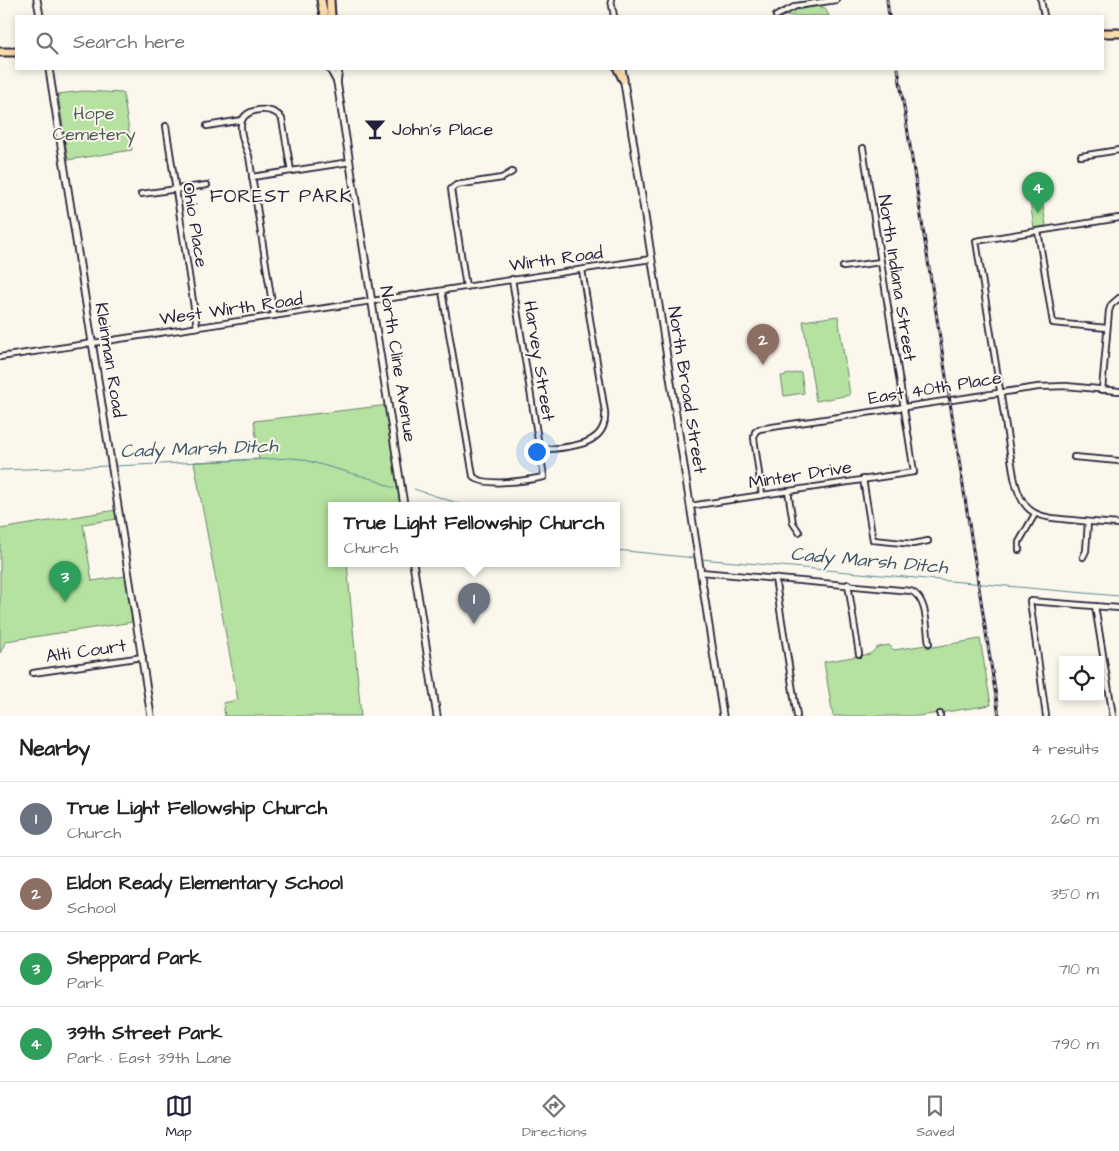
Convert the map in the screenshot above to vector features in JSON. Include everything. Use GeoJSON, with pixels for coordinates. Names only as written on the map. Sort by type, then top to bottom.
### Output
{"type":"FeatureCollection","features":[{"type":"Feature","properties":{"kind":"main road"},"geometry":{"type":"LineString","coordinates":[[321,0],[324,15]]}},
{"type":"Feature","properties":{"kind":"main road"},"geometry":{"type":"LineString","coordinates":[[330,1],[331,15]]}},
{"type":"Feature","properties":{"kind":"main road"},"geometry":{"type":"LineString","coordinates":[[330,1],[336,15]]}},
{"type":"Feature","properties":{"kind":"main road"},"geometry":{"type":"LineString","coordinates":[[1104,33],[1119,32]]}},
{"type":"Feature","properties":{"kind":"main road"},"geometry":{"type":"LineString","coordinates":[[0,52],[15,52]]}},
{"type":"Feature","properties":{"kind":"main road"},"geometry":{"type":"LineString","coordinates":[[619,70],[623,78]]}},
{"type":"Feature","properties":{"kind":"street"},"geometry":{"type":"LineString","coordinates":[[37,0],[40,15]]}},
{"type":"Feature","properties":{"kind":"street"},"geometry":{"type":"LineString","coordinates":[[611,0],[614,15]]}},
{"type":"Feature","properties":{"kind":"street"},"geometry":{"type":"LineString","coordinates":[[794,0],[796,6]]}},
{"type":"Feature","properties":{"kind":"street"},"geometry":{"type":"LineString","coordinates":[[778,15],[796,6],[836,0]]}},
{"type":"Feature","properties":{"kind":"street"},"geometry":{"type":"LineString","coordinates":[[1041,0],[1044,15]]}},
{"type":"Feature","properties":{"kind":"street","name":"Kleinman Road"},"geometry":{"type":"LineString","coordinates":[[49,70],[151,716]]}},
{"type":"Feature","properties":{"kind":"street"},"geometry":{"type":"LineString","coordinates":[[331,70],[337,82]]}},
{"type":"Feature","properties":{"kind":"street"},"geometry":{"type":"LineString","coordinates":[[337,82],[339,70]]}},
{"type":"Feature","properties":{"kind":"street","name":"North Broad Street"},"geometry":{"type":"LineString","coordinates":[[622,70],[723,716]]}},
{"type":"Feature","properties":{"kind":"street","name":"North Cline Avenue"},"geometry":{"type":"LineString","coordinates":[[337,82],[404,502]]}},
{"type":"Feature","properties":{"kind":"street"},"geometry":{"type":"LineString","coordinates":[[207,126],[242,120],[258,110],[270,110],[280,115],[290,171]]}},
{"type":"Feature","properties":{"kind":"street"},"geometry":{"type":"LineString","coordinates":[[242,120],[243,141],[249,156],[274,316]]}},
{"type":"Feature","properties":{"kind":"street","name":"Ohio Place"},"geometry":{"type":"LineString","coordinates":[[166,126],[197,327]]}},
{"type":"Feature","properties":{"kind":"street","name":"North Indiana Street"},"geometry":{"type":"LineString","coordinates":[[863,148],[914,472]]}},
{"type":"Feature","properties":{"kind":"street"},"geometry":{"type":"LineString","coordinates":[[1080,156],[1119,150]]}},
{"type":"Feature","properties":{"kind":"street"},"geometry":{"type":"LineString","coordinates":[[252,177],[350,162]]}},
{"type":"Feature","properties":{"kind":"street"},"geometry":{"type":"LineString","coordinates":[[466,287],[452,188],[456,184],[502,178],[512,172]]}},
{"type":"Feature","properties":{"kind":"street"},"geometry":{"type":"LineString","coordinates":[[141,194],[207,185]]}},
{"type":"Feature","properties":{"kind":"street"},"geometry":{"type":"LineString","coordinates":[[1119,218],[976,241],[1018,492],[1024,504],[1035,514],[1051,519],[1119,524]]}},
{"type":"Feature","properties":{"kind":"street"},"geometry":{"type":"LineString","coordinates":[[1038,231],[1053,323],[1107,328]]}},
{"type":"Feature","properties":{"kind":"street","name":"Wirth Road"},"geometry":{"type":"LineString","coordinates":[[466,287],[651,259]]}},
{"type":"Feature","properties":{"kind":"street"},"geometry":{"type":"LineString","coordinates":[[843,267],[881,262]]}},
{"type":"Feature","properties":{"kind":"street"},"geometry":{"type":"LineString","coordinates":[[540,450],[589,442],[601,430],[604,422],[582,270]]}},
{"type":"Feature","properties":{"kind":"street","name":"Harvey Street"},"geometry":{"type":"LineString","coordinates":[[442,291],[474,478],[509,483],[544,478],[512,280]]}},
{"type":"Feature","properties":{"kind":"street","name":"West Wirth Road"},"geometry":{"type":"LineString","coordinates":[[0,357],[466,287]]}},
{"type":"Feature","properties":{"kind":"street"},"geometry":{"type":"LineString","coordinates":[[1102,390],[1110,308],[1119,298]]}},
{"type":"Feature","properties":{"kind":"street","name":"East 40th Place"},"geometry":{"type":"LineString","coordinates":[[762,495],[754,438],[756,430],[1048,386],[1119,391]]}},
{"type":"Feature","properties":{"kind":"street"},"geometry":{"type":"LineString","coordinates":[[1074,457],[1119,461]]}},
{"type":"Feature","properties":{"kind":"street","name":"Minter Drive"},"geometry":{"type":"LineString","coordinates":[[690,506],[914,472]]}},
{"type":"Feature","properties":{"kind":"street"},"geometry":{"type":"LineString","coordinates":[[863,479],[873,540],[913,544],[928,541]]}},
{"type":"Feature","properties":{"kind":"street"},"geometry":{"type":"LineString","coordinates":[[788,491],[793,523],[799,532]]}},
{"type":"Feature","properties":{"kind":"street"},"geometry":{"type":"LineString","coordinates":[[1019,550],[1019,542],[1035,514]]}},
{"type":"Feature","properties":{"kind":"street"},"geometry":{"type":"LineString","coordinates":[[1083,557],[1086,551],[1088,522]]}},
{"type":"Feature","properties":{"kind":"street"},"geometry":{"type":"LineString","coordinates":[[414,567],[438,716]]}},
{"type":"Feature","properties":{"kind":"street"},"geometry":{"type":"LineString","coordinates":[[701,572],[907,590],[918,596],[923,605],[929,643]]}},
{"type":"Feature","properties":{"kind":"street"},"geometry":{"type":"LineString","coordinates":[[775,578],[797,716]]}},
{"type":"Feature","properties":{"kind":"street"},"geometry":{"type":"LineString","coordinates":[[848,584],[859,654]]}},
{"type":"Feature","properties":{"kind":"street"},"geometry":{"type":"LineString","coordinates":[[1046,716],[1030,601],[1119,608]]}},
{"type":"Feature","properties":{"kind":"street"},"geometry":{"type":"LineString","coordinates":[[1095,606],[1113,716]]}},
{"type":"Feature","properties":{"kind":"street","name":"Alti Court"},"geometry":{"type":"LineString","coordinates":[[33,673],[142,657]]}},
{"type":"Feature","properties":{"kind":"green space"},"geometry":{"type":"Polygon","coordinates":[[[819,6],[825,8],[828,15],[785,15],[795,10],[819,6]]]}},
{"type":"Feature","properties":{"kind":"green space","name":"Hope Cemetery"},"geometry":{"type":"Polygon","coordinates":[[[83,91],[123,93],[132,150],[68,160],[58,94],[83,91]]]}},
{"type":"Feature","properties":{"kind":"green space"},"geometry":{"type":"Polygon","coordinates":[[[1042,199],[1046,226],[1034,228],[1030,201],[1042,199]]]}},
{"type":"Feature","properties":{"kind":"green space"},"geometry":{"type":"Polygon","coordinates":[[[838,316],[850,395],[816,401],[803,321],[838,316]]]}},
{"type":"Feature","properties":{"kind":"green space"},"geometry":{"type":"Polygon","coordinates":[[[801,372],[804,393],[784,396],[781,376],[801,372]]]}},
{"type":"Feature","properties":{"kind":"green space"},"geometry":{"type":"Polygon","coordinates":[[[389,405],[404,502],[328,502],[328,567],[347,567],[361,716],[225,716],[223,703],[238,700],[194,462],[259,459],[254,421],[389,405]]]}},
{"type":"Feature","properties":{"kind":"green space"},"geometry":{"type":"Polygon","coordinates":[[[116,510],[117,519],[83,524],[92,581],[126,576],[133,622],[6,641],[0,653],[0,529],[116,510]]]}},
{"type":"Feature","properties":{"kind":"green space"},"geometry":{"type":"Polygon","coordinates":[[[980,639],[991,705],[919,716],[833,716],[824,662],[870,654],[878,647],[889,645],[894,650],[926,645],[927,648],[980,639]]]}},
{"type":"Feature","properties":{"kind":"waterway","name":"Cady Marsh Ditch"},"geometry":{"type":"LineString","coordinates":[[114,466],[292,458],[372,479],[394,488]]}},
{"type":"Feature","properties":{"kind":"waterway","name":"Cady Marsh Ditch"},"geometry":{"type":"LineString","coordinates":[[0,470],[110,466]]}},
{"type":"Feature","properties":{"kind":"waterway","name":"Cady Marsh Ditch"},"geometry":{"type":"LineString","coordinates":[[414,489],[454,502]]}},
{"type":"Feature","properties":{"kind":"waterway","name":"Cady Marsh Ditch"},"geometry":{"type":"LineString","coordinates":[[620,550],[695,558]]}},
{"type":"Feature","properties":{"kind":"waterway","name":"Cady Marsh Ditch"},"geometry":{"type":"LineString","coordinates":[[701,559],[1119,596]]}},
{"type":"Feature","properties":{"kind":"railway"},"geometry":{"type":"LineString","coordinates":[[887,0],[889,15]]}},
{"type":"Feature","properties":{"kind":"railway"},"geometry":{"type":"LineString","coordinates":[[898,70],[999,716]]}},
{"type":"Feature","properties":{"kind":"place","name":"John's Place"},"geometry":{"type":"Point","coordinates":[375,129]}},
{"type":"Feature","properties":{"kind":"place","name":"39th Street Park"},"geometry":{"type":"Point","coordinates":[1038,213]}},
{"type":"Feature","properties":{"kind":"place","name":"Eldon Ready Elementary School"},"geometry":{"type":"Point","coordinates":[763,365]}},
{"type":"Feature","properties":{"kind":"place","name":"Sheppard Park"},"geometry":{"type":"Point","coordinates":[65,602]}},
{"type":"Feature","properties":{"kind":"place","name":"True Light Fellowship Church"},"geometry":{"type":"Point","coordinates":[474,624]}},
{"type":"Feature","properties":{"kind":"district","name":"FOREST PARK"},"geometry":{"type":"Point","coordinates":[281,196]}}]}
